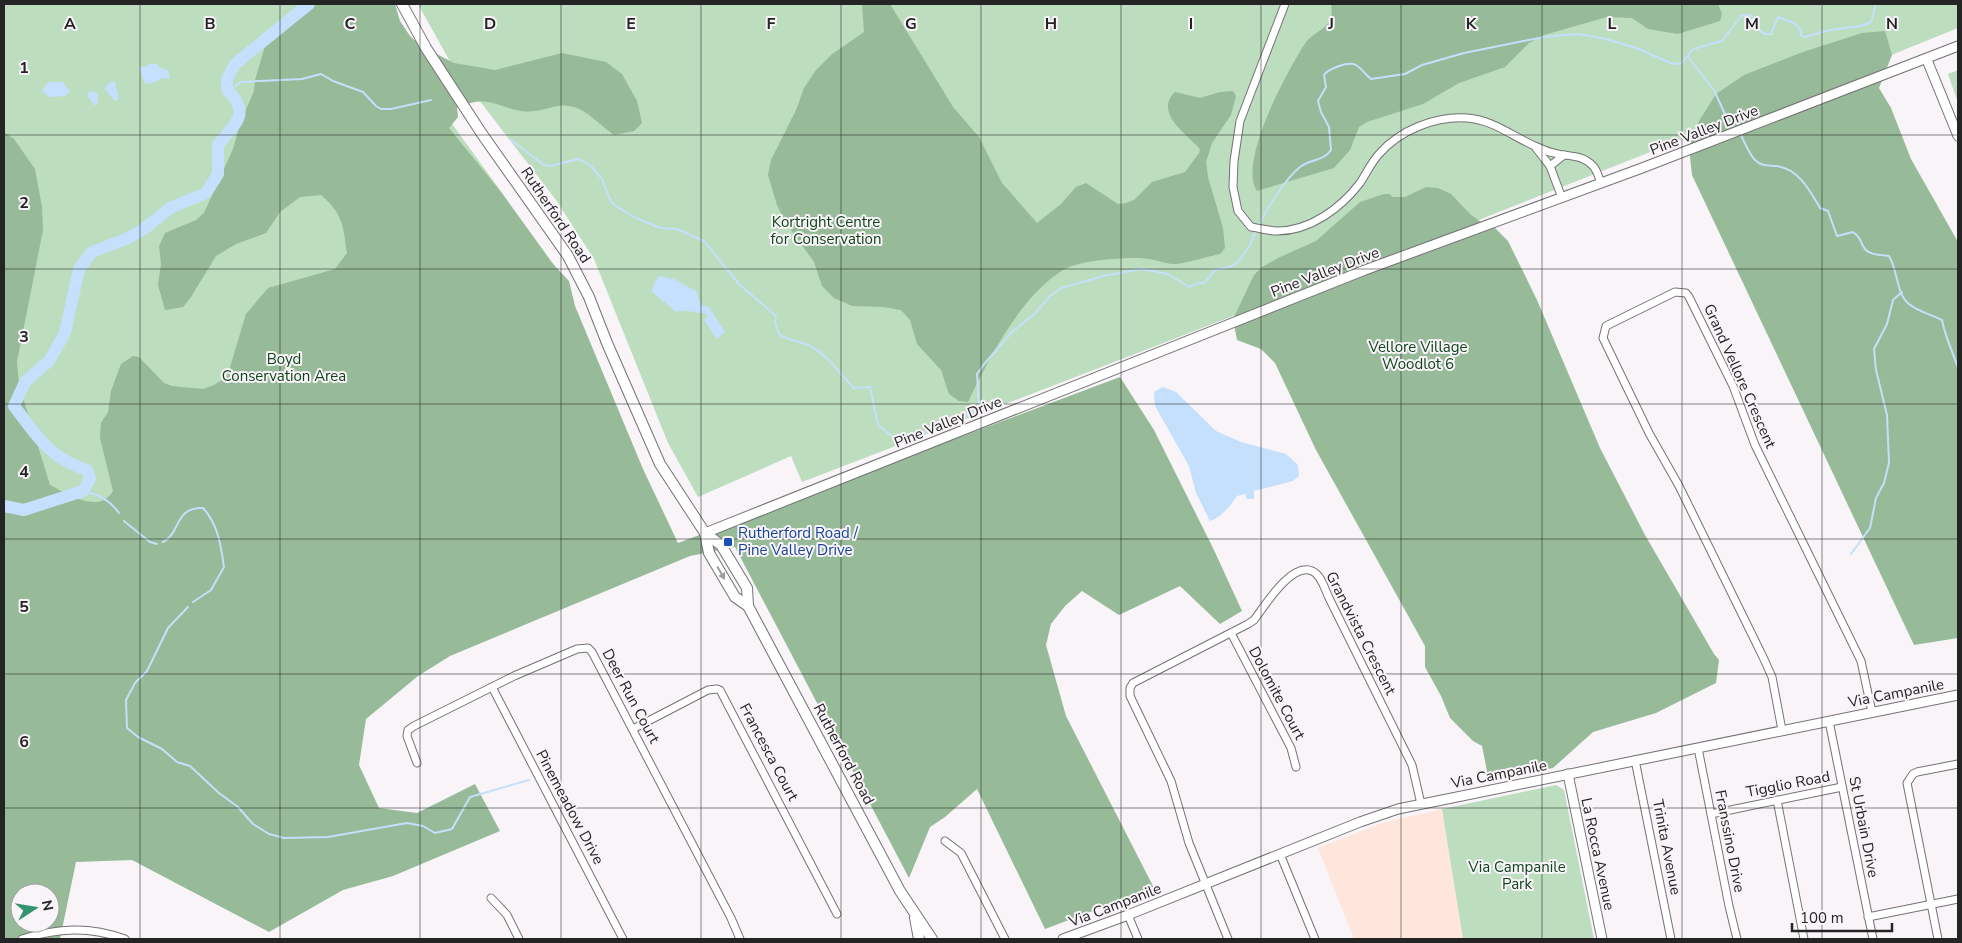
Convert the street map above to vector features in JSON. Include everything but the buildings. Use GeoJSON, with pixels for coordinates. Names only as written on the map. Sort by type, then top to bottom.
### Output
{"type":"FeatureCollection","features":[{"type":"Feature","properties":{"kind":"main road","name":"Rutherford Road"},"geometry":{"type":"LineString","coordinates":[[402,4],[426,48],[482,134],[568,256],[589,297],[656,455],[705,533],[709,553],[730,590],[735,597],[748,606]]}},
{"type":"Feature","properties":{"kind":"main road","name":"Rutherford Road"},"geometry":{"type":"LineString","coordinates":[[705,533],[721,545],[747,588],[748,606],[900,891],[932,939]]}},
{"type":"Feature","properties":{"kind":"main road","name":"Rutherford Road"},"geometry":{"type":"LineString","coordinates":[[915,914],[919,939]]}},
{"type":"Feature","properties":{"kind":"street"},"geometry":{"type":"LineString","coordinates":[[1285,4],[1240,121],[1233,187],[1238,211],[1251,227],[1277,231],[1293,229],[1318,221],[1337,207],[1358,185],[1379,154],[1400,137],[1420,125],[1446,119],[1467,118],[1487,122],[1506,129],[1535,146],[1556,154],[1577,156],[1594,166],[1601,183]]}},
{"type":"Feature","properties":{"kind":"street","name":"Pine Valley Drive"},"geometry":{"type":"LineString","coordinates":[[705,533],[1356,273],[1562,198],[1927,60],[1958,46]]}},
{"type":"Feature","properties":{"kind":"street"},"geometry":{"type":"LineString","coordinates":[[1927,60],[1958,136]]}},
{"type":"Feature","properties":{"kind":"street"},"geometry":{"type":"LineString","coordinates":[[1535,146],[1550,166],[1562,198]]}},
{"type":"Feature","properties":{"kind":"street"},"geometry":{"type":"LineString","coordinates":[[1550,166],[1564,155]]}},
{"type":"Feature","properties":{"kind":"street","name":"Grand Vellore Crescent"},"geometry":{"type":"LineString","coordinates":[[1782,730],[1772,677],[1766,662],[1679,486],[1649,433],[1603,338],[1606,326],[1675,292],[1686,293],[1689,296],[1726,370],[1755,446],[1861,661],[1872,712]]}},
{"type":"Feature","properties":{"kind":"street","name":"Grandvista Crescent"},"geometry":{"type":"LineString","coordinates":[[1206,884],[1189,843],[1171,781],[1133,702],[1130,688],[1139,679],[1254,620],[1272,595],[1292,576],[1307,570],[1313,571],[1318,575],[1412,765],[1421,804]]}},
{"type":"Feature","properties":{"kind":"street","name":"Dolomite Court"},"geometry":{"type":"LineString","coordinates":[[1230,633],[1291,748],[1296,767]]}},
{"type":"Feature","properties":{"kind":"street","name":"Deer Run Court"},"geometry":{"type":"LineString","coordinates":[[417,763],[407,736],[408,730],[420,722],[492,687],[577,649],[588,648],[592,652],[633,729],[728,912],[740,939]]}},
{"type":"Feature","properties":{"kind":"street","name":"Pinemeadow Drive"},"geometry":{"type":"LineString","coordinates":[[492,687],[624,939]]}},
{"type":"Feature","properties":{"kind":"street","name":"Francesca Court"},"geometry":{"type":"LineString","coordinates":[[633,729],[708,690],[720,690],[837,914]]}},
{"type":"Feature","properties":{"kind":"street","name":"Via Campanile"},"geometry":{"type":"LineString","coordinates":[[1062,939],[1128,915],[1378,815],[1421,804],[1958,695]]}},
{"type":"Feature","properties":{"kind":"street","name":"St Urbain Drive"},"geometry":{"type":"LineString","coordinates":[[1829,721],[1873,939]]}},
{"type":"Feature","properties":{"kind":"street","name":"Franssino Drive"},"geometry":{"type":"LineString","coordinates":[[1698,748],[1728,906],[1737,939]]}},
{"type":"Feature","properties":{"kind":"street","name":"Trinita Avenue"},"geometry":{"type":"LineString","coordinates":[[1635,760],[1671,939]]}},
{"type":"Feature","properties":{"kind":"street"},"geometry":{"type":"LineString","coordinates":[[1938,939],[1907,783],[1913,774],[1917,772],[1958,764]]}},
{"type":"Feature","properties":{"kind":"street","name":"La Rocca Avenue"},"geometry":{"type":"LineString","coordinates":[[1568,774],[1602,939]]}},
{"type":"Feature","properties":{"kind":"street","name":"Tigglio Road"},"geometry":{"type":"LineString","coordinates":[[1711,814],[1842,787]]}},
{"type":"Feature","properties":{"kind":"street"},"geometry":{"type":"LineString","coordinates":[[1776,800],[1804,939]]}},
{"type":"Feature","properties":{"kind":"street"},"geometry":{"type":"LineString","coordinates":[[945,841],[960,853],[1005,939]]}},
{"type":"Feature","properties":{"kind":"street"},"geometry":{"type":"LineString","coordinates":[[1280,854],[1315,939]]}},
{"type":"Feature","properties":{"kind":"street"},"geometry":{"type":"LineString","coordinates":[[1206,884],[1228,939]]}},
{"type":"Feature","properties":{"kind":"street"},"geometry":{"type":"LineString","coordinates":[[492,898],[507,914],[519,939]]}},
{"type":"Feature","properties":{"kind":"street"},"geometry":{"type":"LineString","coordinates":[[1868,917],[1958,899]]}},
{"type":"Feature","properties":{"kind":"street"},"geometry":{"type":"LineString","coordinates":[[1128,915],[1138,939]]}},
{"type":"Feature","properties":{"kind":"street"},"geometry":{"type":"LineString","coordinates":[[22,939],[60,930],[92,930],[106,932],[125,939]]}},
{"type":"Feature","properties":{"kind":"shaded area"},"geometry":{"type":"Polygon","coordinates":[[[1442,809],[1463,939],[1354,939],[1318,848],[1382,823],[1442,809]]]}},
{"type":"Feature","properties":{"kind":"green space","name":"Boyd Conservation Area"},"geometry":{"type":"Polygon","coordinates":[[[4,4],[372,4],[403,56],[565,280],[4,784],[4,4]]]}},
{"type":"Feature","properties":{"kind":"green space"},"geometry":{"type":"Polygon","coordinates":[[[311,4],[395,4],[400,21],[410,36],[421,46],[454,63],[495,70],[562,53],[606,62],[622,74],[637,101],[642,123],[634,131],[614,135],[586,113],[570,106],[524,111],[480,101],[457,108],[458,117],[449,128],[501,192],[552,263],[569,281],[575,306],[643,469],[678,543],[1120,377],[1154,430],[1242,611],[1220,624],[1180,586],[1119,615],[1082,591],[1065,606],[1051,624],[1046,645],[1066,716],[1154,888],[1045,929],[977,789],[945,817],[930,827],[909,878],[735,547],[690,556],[450,656],[418,676],[366,719],[359,765],[379,808],[417,813],[475,784],[500,831],[393,876],[343,890],[269,932],[132,860],[76,862],[60,939],[4,939],[4,132],[14,139],[35,169],[42,207],[43,230],[17,362],[19,385],[50,485],[83,500],[100,501],[107,498],[113,491],[100,438],[101,423],[108,412],[111,391],[121,364],[133,356],[139,357],[164,383],[172,386],[203,389],[214,385],[227,377],[246,314],[268,288],[335,269],[347,253],[343,227],[334,208],[321,195],[300,197],[280,212],[266,233],[236,244],[216,256],[183,307],[165,310],[158,285],[161,264],[159,246],[165,233],[196,220],[204,213],[233,149],[241,121],[254,91],[255,80],[268,36],[278,25],[311,4]]]}},
{"type":"Feature","properties":{"kind":"green space","name":"Kortright Centre for Conservation"},"geometry":{"type":"Polygon","coordinates":[[[418,4],[1958,4],[1958,28],[1382,258],[802,482],[791,456],[698,497],[668,443],[594,259],[556,200],[452,65],[418,4]]]}},
{"type":"Feature","properties":{"kind":"green space"},"geometry":{"type":"Polygon","coordinates":[[[862,4],[890,4],[953,107],[979,137],[1002,183],[1037,223],[1061,204],[1076,187],[1086,183],[1118,204],[1134,200],[1152,182],[1185,172],[1200,149],[1170,116],[1169,100],[1175,92],[1200,98],[1220,92],[1233,91],[1236,96],[1231,115],[1212,143],[1206,162],[1208,177],[1223,228],[1225,248],[1220,254],[1176,264],[1142,258],[1120,258],[1079,264],[1063,270],[1033,296],[1007,330],[968,402],[959,401],[949,394],[941,370],[917,344],[910,320],[901,310],[883,307],[852,306],[834,298],[822,286],[814,262],[784,220],[777,205],[768,175],[771,160],[796,110],[804,88],[816,70],[831,55],[864,32],[862,4]]]}},
{"type":"Feature","properties":{"kind":"green space"},"geometry":{"type":"Polygon","coordinates":[[[1331,4],[1718,4],[1722,14],[1720,21],[1678,34],[1648,29],[1632,18],[1607,17],[1544,35],[1529,43],[1505,67],[1459,83],[1423,104],[1367,122],[1359,127],[1350,150],[1334,168],[1257,191],[1253,177],[1254,159],[1259,138],[1268,115],[1288,72],[1306,42],[1329,22],[1332,15],[1331,4]]]}},
{"type":"Feature","properties":{"kind":"green space"},"geometry":{"type":"Polygon","coordinates":[[[1885,31],[1892,55],[1879,88],[1891,108],[1911,159],[1958,242],[1958,638],[1914,645],[1692,175],[1689,147],[1699,121],[1716,94],[1744,75],[1803,52],[1862,33],[1885,31]]]}},
{"type":"Feature","properties":{"kind":"green space"},"geometry":{"type":"Polygon","coordinates":[[[1958,70],[1958,103],[1948,74],[1958,70]]]}},
{"type":"Feature","properties":{"kind":"green space","name":"Vellore Village Woodlot 6"},"geometry":{"type":"Polygon","coordinates":[[[1426,187],[1438,188],[1451,194],[1470,214],[1481,222],[1494,227],[1508,241],[1537,300],[1600,448],[1645,535],[1719,660],[1716,683],[1656,713],[1593,732],[1553,768],[1489,781],[1482,746],[1473,741],[1450,718],[1441,696],[1425,667],[1425,646],[1316,450],[1275,363],[1261,349],[1237,340],[1233,319],[1254,275],[1262,267],[1316,241],[1360,202],[1384,194],[1389,194],[1393,197],[1405,197],[1426,187]]]}},
{"type":"Feature","properties":{"kind":"green space","name":"Via Campanile Park"},"geometry":{"type":"Polygon","coordinates":[[[1556,785],[1564,790],[1594,939],[1463,939],[1442,809],[1556,785]]]}},
{"type":"Feature","properties":{"kind":"water"},"geometry":{"type":"Polygon","coordinates":[[[149,64],[157,64],[160,68],[168,70],[170,79],[161,78],[156,82],[145,84],[139,67],[145,67],[149,64]]]}},
{"type":"Feature","properties":{"kind":"water"},"geometry":{"type":"Polygon","coordinates":[[[112,81],[115,82],[119,99],[115,101],[104,88],[112,81]]]}},
{"type":"Feature","properties":{"kind":"water"},"geometry":{"type":"Polygon","coordinates":[[[48,82],[63,82],[70,92],[65,96],[49,97],[42,91],[48,82]]]}},
{"type":"Feature","properties":{"kind":"water"},"geometry":{"type":"Polygon","coordinates":[[[93,91],[98,94],[97,105],[94,105],[88,97],[88,92],[93,91]]]}},
{"type":"Feature","properties":{"kind":"water"},"geometry":{"type":"Polygon","coordinates":[[[658,276],[674,279],[696,291],[701,305],[709,307],[725,332],[717,339],[704,320],[708,317],[705,313],[676,312],[651,291],[658,276]]]}},
{"type":"Feature","properties":{"kind":"water"},"geometry":{"type":"Polygon","coordinates":[[[1163,387],[1176,392],[1216,431],[1241,442],[1286,454],[1298,465],[1299,476],[1293,481],[1254,491],[1254,499],[1247,499],[1245,494],[1237,496],[1222,514],[1210,521],[1196,493],[1189,466],[1155,406],[1154,392],[1163,387]]]}},
{"type":"Feature","properties":{"kind":"waterway"},"geometry":{"type":"LineString","coordinates":[[4,506],[24,510],[83,491],[90,479],[87,470],[63,459],[45,445],[14,406],[25,382],[49,361],[65,333],[79,269],[92,252],[126,239],[144,229],[170,208],[206,193],[218,174],[218,145],[235,124],[240,112],[239,106],[227,89],[227,79],[235,64],[309,4]]}},
{"type":"Feature","properties":{"kind":"waterway"},"geometry":{"type":"LineString","coordinates":[[1259,225],[1277,194],[1289,178],[1304,164],[1325,156],[1331,150],[1329,127],[1321,112],[1318,101],[1326,87],[1324,75],[1338,66],[1356,65],[1371,79],[1405,74],[1422,65],[1464,53],[1544,37],[1579,34],[1606,39],[1639,49],[1673,64],[1682,63],[1693,49],[1722,41],[1741,16],[1751,15],[1758,29],[1767,34],[1771,34],[1778,17],[1796,25],[1804,37],[1831,30],[1857,27],[1871,22],[1876,4]]}},
{"type":"Feature","properties":{"kind":"waterway"},"geometry":{"type":"LineString","coordinates":[[1688,57],[1714,90],[1729,123],[1734,127]]}},
{"type":"Feature","properties":{"kind":"waterway"},"geometry":{"type":"LineString","coordinates":[[229,91],[241,82],[302,79],[321,74],[333,81],[363,92],[381,109],[391,109],[431,100]]}},
{"type":"Feature","properties":{"kind":"waterway"},"geometry":{"type":"LineString","coordinates":[[1740,133],[1755,160],[1763,165],[1785,168],[1798,176],[1820,208],[1828,211],[1837,236],[1853,232],[1867,251],[1889,256],[1899,288],[1905,300],[1916,309],[1942,320],[1958,368]]}},
{"type":"Feature","properties":{"kind":"waterway"},"geometry":{"type":"LineString","coordinates":[[511,140],[544,165],[550,166],[579,159],[591,166],[602,179],[611,202],[616,206],[632,216],[660,228],[677,229],[704,241],[739,284],[776,316],[775,323],[779,334],[808,345],[818,351],[829,360],[854,388],[870,387],[878,425],[893,437],[900,439],[943,427],[976,410],[979,405],[977,374],[1012,332],[1034,314],[1052,294],[1062,288],[1103,276],[1142,269],[1168,274],[1189,287],[1204,283],[1215,270],[1230,267],[1238,262],[1249,247],[1255,233]]}},
{"type":"Feature","properties":{"kind":"waterway"},"geometry":{"type":"LineString","coordinates":[[1851,554],[1870,528],[1876,498],[1884,483],[1889,463],[1887,415],[1876,370],[1874,349],[1887,324],[1893,300],[1902,292]]}},
{"type":"Feature","properties":{"kind":"waterway"},"geometry":{"type":"LineString","coordinates":[[1958,422],[1958,430]]}},
{"type":"Feature","properties":{"kind":"waterway"},"geometry":{"type":"LineString","coordinates":[[83,491],[103,498],[112,504],[119,513]]}},
{"type":"Feature","properties":{"kind":"waterway"},"geometry":{"type":"LineString","coordinates":[[163,542],[169,538],[182,516],[187,512],[203,508],[212,521],[220,543],[224,567],[211,590],[193,602]]}},
{"type":"Feature","properties":{"kind":"waterway"},"geometry":{"type":"LineString","coordinates":[[124,521],[150,542],[157,544]]}},
{"type":"Feature","properties":{"kind":"waterway"},"geometry":{"type":"LineString","coordinates":[[188,607],[168,628],[147,671],[135,683],[126,700],[127,728],[138,737],[162,749],[177,762],[190,766],[219,793],[238,807],[253,824],[269,834],[284,838],[328,837],[407,823],[423,826],[435,833],[452,829],[470,797],[529,780]]}},
{"type":"Feature","properties":{"kind":"place","name":"Rutherford Road / Pine Valley Drive"},"geometry":{"type":"Point","coordinates":[728,542]}}]}
